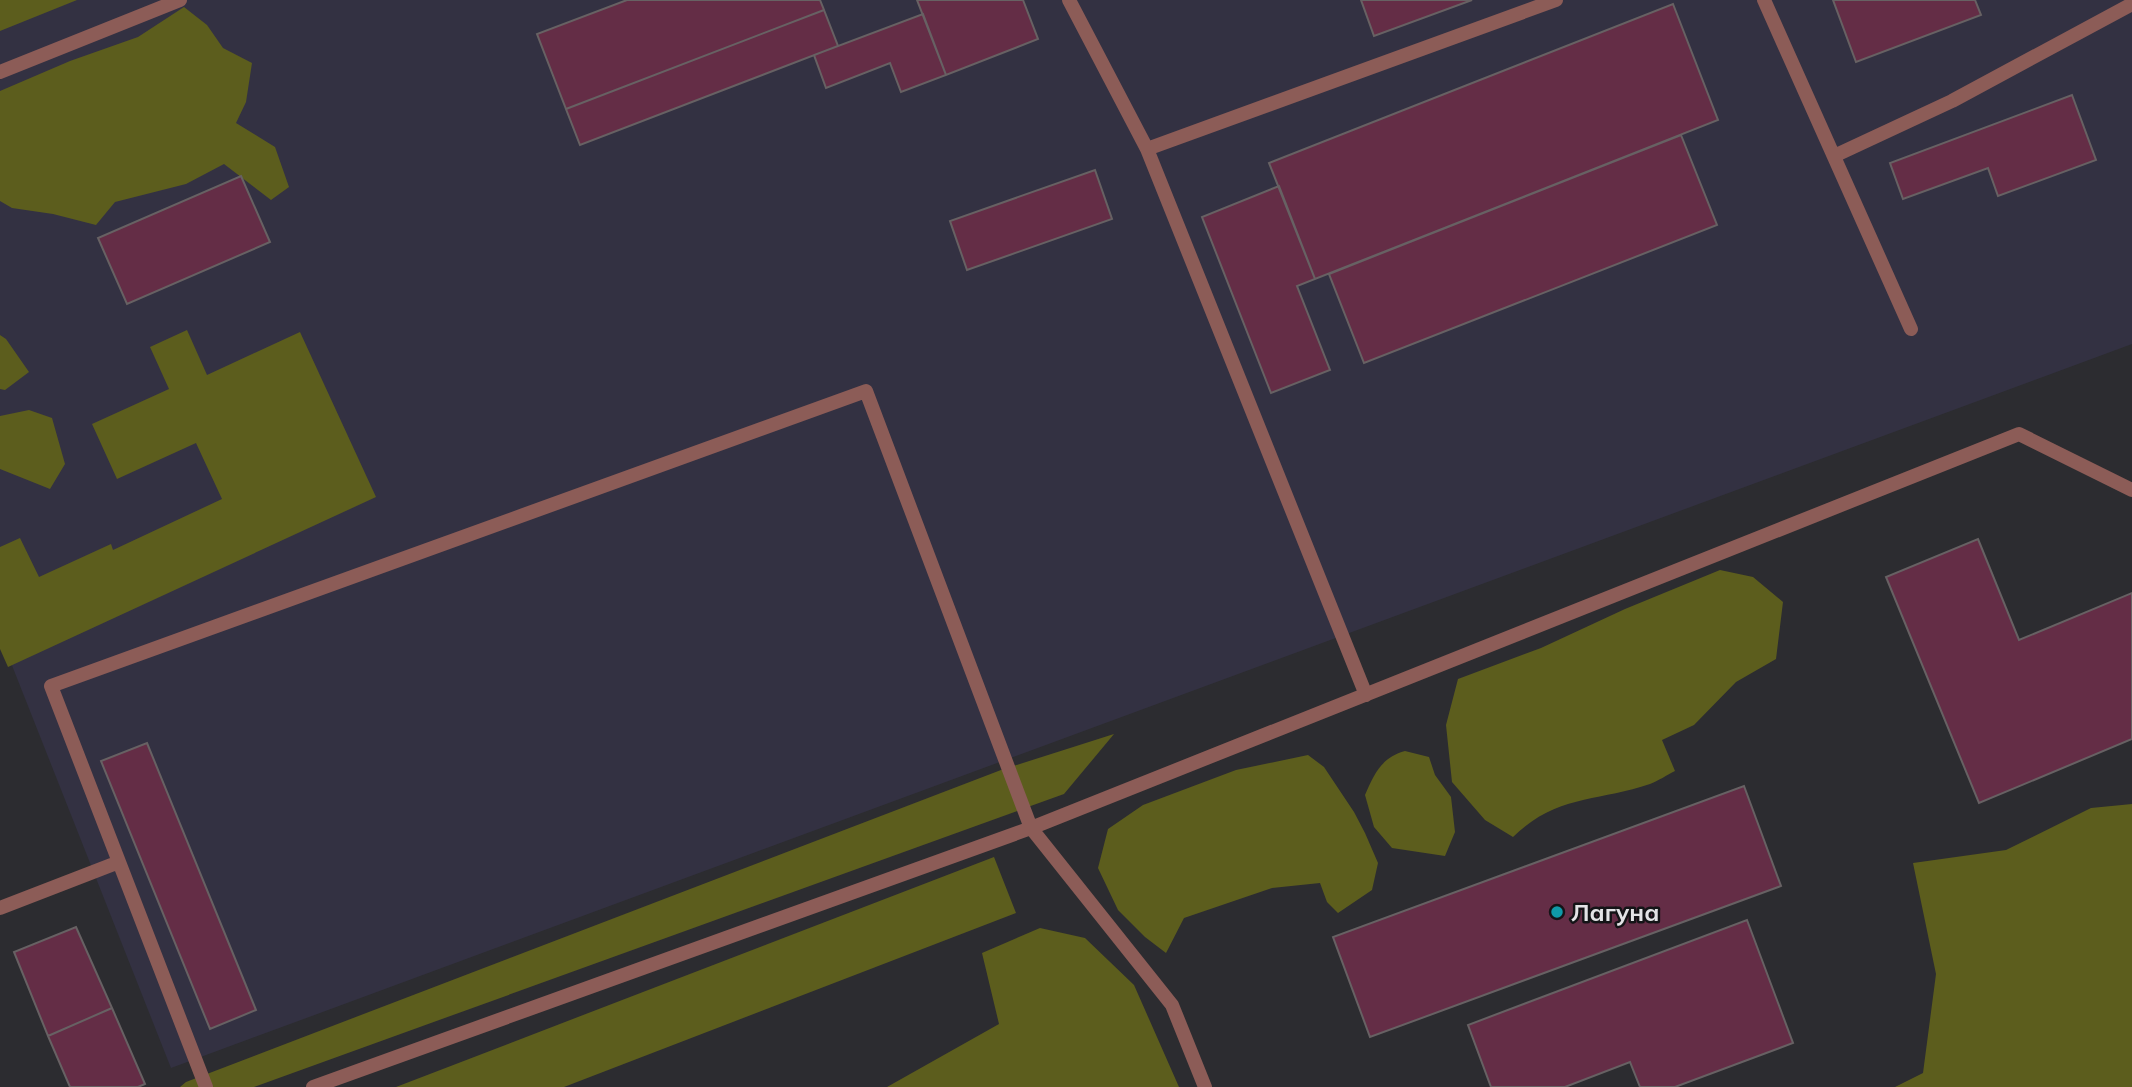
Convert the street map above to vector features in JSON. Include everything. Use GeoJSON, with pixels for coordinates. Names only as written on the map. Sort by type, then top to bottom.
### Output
{"type":"FeatureCollection","features":[{"type":"Feature","properties":{"kind":"lane"},"geometry":{"type":"LineString","coordinates":[[0,72],[180,0]]}},
{"type":"Feature","properties":{"kind":"lane"},"geometry":{"type":"LineString","coordinates":[[1069,0],[1147,149],[1366,695]]}},
{"type":"Feature","properties":{"kind":"lane"},"geometry":{"type":"LineString","coordinates":[[1147,149],[1556,0]]}},
{"type":"Feature","properties":{"kind":"lane"},"geometry":{"type":"LineString","coordinates":[[1765,0],[1911,328]]}},
{"type":"Feature","properties":{"kind":"lane"},"geometry":{"type":"LineString","coordinates":[[1834,156],[1952,101],[2132,4]]}},
{"type":"Feature","properties":{"kind":"lane"},"geometry":{"type":"LineString","coordinates":[[206,1087],[51,686],[866,391],[1031,828],[1172,1005],[1205,1087]]}},
{"type":"Feature","properties":{"kind":"lane"},"geometry":{"type":"LineString","coordinates":[[313,1087],[1031,828],[2019,434],[2132,490]]}},
{"type":"Feature","properties":{"kind":"lane"},"geometry":{"type":"LineString","coordinates":[[0,908],[118,862]]}},
{"type":"Feature","properties":{"kind":"shaded area"},"geometry":{"type":"Polygon","coordinates":[[[0,0],[2132,0],[2132,344],[171,1068],[0,635],[0,0]]]}},
{"type":"Feature","properties":{"kind":"shaded area"},"geometry":{"type":"Polygon","coordinates":[[[0,0],[77,0],[0,31],[0,0]]]}},
{"type":"Feature","properties":{"kind":"shaded area"},"geometry":{"type":"Polygon","coordinates":[[[184,7],[207,25],[223,48],[252,63],[246,102],[236,123],[275,147],[289,187],[271,200],[224,164],[186,184],[115,202],[96,225],[53,214],[12,208],[0,201],[0,91],[70,61],[138,37],[184,7]]]}},
{"type":"Feature","properties":{"kind":"shaded area"},"geometry":{"type":"Polygon","coordinates":[[[187,330],[207,375],[300,332],[376,497],[8,667],[0,649],[0,547],[20,538],[39,577],[111,544],[113,550],[222,499],[196,443],[117,479],[92,424],[169,389],[150,347],[187,330]]]}},
{"type":"Feature","properties":{"kind":"shaded area"},"geometry":{"type":"Polygon","coordinates":[[[0,335],[6,339],[29,372],[5,390],[0,389],[0,335]]]}},
{"type":"Feature","properties":{"kind":"shaded area"},"geometry":{"type":"Polygon","coordinates":[[[29,410],[52,418],[65,464],[50,489],[0,469],[0,416],[29,410]]]}},
{"type":"Feature","properties":{"kind":"shaded area"},"geometry":{"type":"Polygon","coordinates":[[[1720,570],[1753,577],[1783,602],[1776,659],[1736,682],[1694,725],[1662,740],[1675,771],[1631,790],[1562,806],[1529,823],[1513,837],[1485,820],[1452,782],[1446,725],[1458,679],[1541,648],[1625,609],[1720,570]]]}},
{"type":"Feature","properties":{"kind":"shaded area"},"geometry":{"type":"Polygon","coordinates":[[[1114,734],[1064,794],[254,1087],[180,1087],[186,1082],[1001,770],[1114,734]]]}},
{"type":"Feature","properties":{"kind":"shaded area"},"geometry":{"type":"Polygon","coordinates":[[[1405,751],[1429,757],[1435,775],[1451,797],[1455,832],[1445,856],[1392,848],[1374,827],[1365,795],[1385,762],[1405,751]]]}},
{"type":"Feature","properties":{"kind":"shaded area"},"geometry":{"type":"Polygon","coordinates":[[[1308,755],[1324,767],[1365,833],[1378,863],[1372,890],[1338,913],[1327,902],[1320,883],[1272,888],[1184,918],[1166,953],[1118,910],[1098,868],[1108,829],[1143,805],[1236,770],[1308,755]]]}},
{"type":"Feature","properties":{"kind":"shaded area"},"geometry":{"type":"Polygon","coordinates":[[[2132,804],[2132,1087],[1895,1087],[1923,1073],[1936,974],[1913,863],[2006,850],[2091,808],[2132,804]]]}},
{"type":"Feature","properties":{"kind":"shaded area"},"geometry":{"type":"Polygon","coordinates":[[[994,857],[1016,913],[564,1087],[396,1087],[994,857]]]}},
{"type":"Feature","properties":{"kind":"shaded area"},"geometry":{"type":"Polygon","coordinates":[[[1040,928],[1085,938],[1134,985],[1179,1087],[887,1087],[999,1024],[982,953],[1040,928]]]}},
{"type":"Feature","properties":{"kind":"building"},"geometry":{"type":"Polygon","coordinates":[[[627,0],[820,0],[824,10],[566,109],[537,34],[627,0]]]}},
{"type":"Feature","properties":{"kind":"building"},"geometry":{"type":"Polygon","coordinates":[[[917,0],[1023,0],[1038,39],[946,75],[917,0]]]}},
{"type":"Feature","properties":{"kind":"building"},"geometry":{"type":"Polygon","coordinates":[[[1361,0],[1472,0],[1374,36],[1361,0]]]}},
{"type":"Feature","properties":{"kind":"building"},"geometry":{"type":"Polygon","coordinates":[[[1833,0],[1975,0],[1981,15],[1856,62],[1833,0]]]}},
{"type":"Feature","properties":{"kind":"building"},"geometry":{"type":"Polygon","coordinates":[[[1673,4],[1718,120],[1315,279],[1269,163],[1673,4]]]}},
{"type":"Feature","properties":{"kind":"building"},"geometry":{"type":"Polygon","coordinates":[[[824,10],[838,46],[580,145],[566,109],[824,10]]]}},
{"type":"Feature","properties":{"kind":"building"},"geometry":{"type":"Polygon","coordinates":[[[923,14],[946,75],[901,92],[890,63],[826,88],[814,55],[923,14]]]}},
{"type":"Feature","properties":{"kind":"building"},"geometry":{"type":"Polygon","coordinates":[[[2072,95],[2096,160],[1998,196],[1988,168],[1903,199],[1890,163],[2072,95]]]}},
{"type":"Feature","properties":{"kind":"building"},"geometry":{"type":"Polygon","coordinates":[[[1681,135],[1717,225],[1364,363],[1329,274],[1681,135]]]}},
{"type":"Feature","properties":{"kind":"building"},"geometry":{"type":"Polygon","coordinates":[[[1095,170],[1112,219],[967,270],[950,221],[1095,170]]]}},
{"type":"Feature","properties":{"kind":"building"},"geometry":{"type":"Polygon","coordinates":[[[241,176],[270,242],[127,304],[98,238],[241,176]]]}},
{"type":"Feature","properties":{"kind":"building"},"geometry":{"type":"Polygon","coordinates":[[[1279,186],[1315,279],[1297,286],[1330,370],[1271,393],[1202,217],[1279,186]]]}},
{"type":"Feature","properties":{"kind":"building"},"geometry":{"type":"Polygon","coordinates":[[[1978,539],[2019,640],[2132,593],[2132,739],[1979,803],[1886,577],[1978,539]]]}},
{"type":"Feature","properties":{"kind":"building"},"geometry":{"type":"Polygon","coordinates":[[[147,743],[256,1010],[210,1029],[101,761],[147,743]]]}},
{"type":"Feature","properties":{"kind":"building","name":"Лагуна"},"geometry":{"type":"Polygon","coordinates":[[[1744,786],[1781,886],[1370,1037],[1333,937],[1744,786]]]}},
{"type":"Feature","properties":{"kind":"building"},"geometry":{"type":"Polygon","coordinates":[[[1747,920],[1793,1043],[1675,1087],[1640,1087],[1630,1062],[1565,1087],[1491,1087],[1468,1025],[1747,920]]]}},
{"type":"Feature","properties":{"kind":"building"},"geometry":{"type":"Polygon","coordinates":[[[76,927],[112,1008],[48,1036],[14,952],[76,927]]]}},
{"type":"Feature","properties":{"kind":"building"},"geometry":{"type":"Polygon","coordinates":[[[112,1008],[145,1084],[138,1087],[70,1087],[48,1036],[112,1008]]]}},
{"type":"Feature","properties":{"kind":"place","name":"Лагуна"},"geometry":{"type":"Point","coordinates":[1557,912]}}]}
